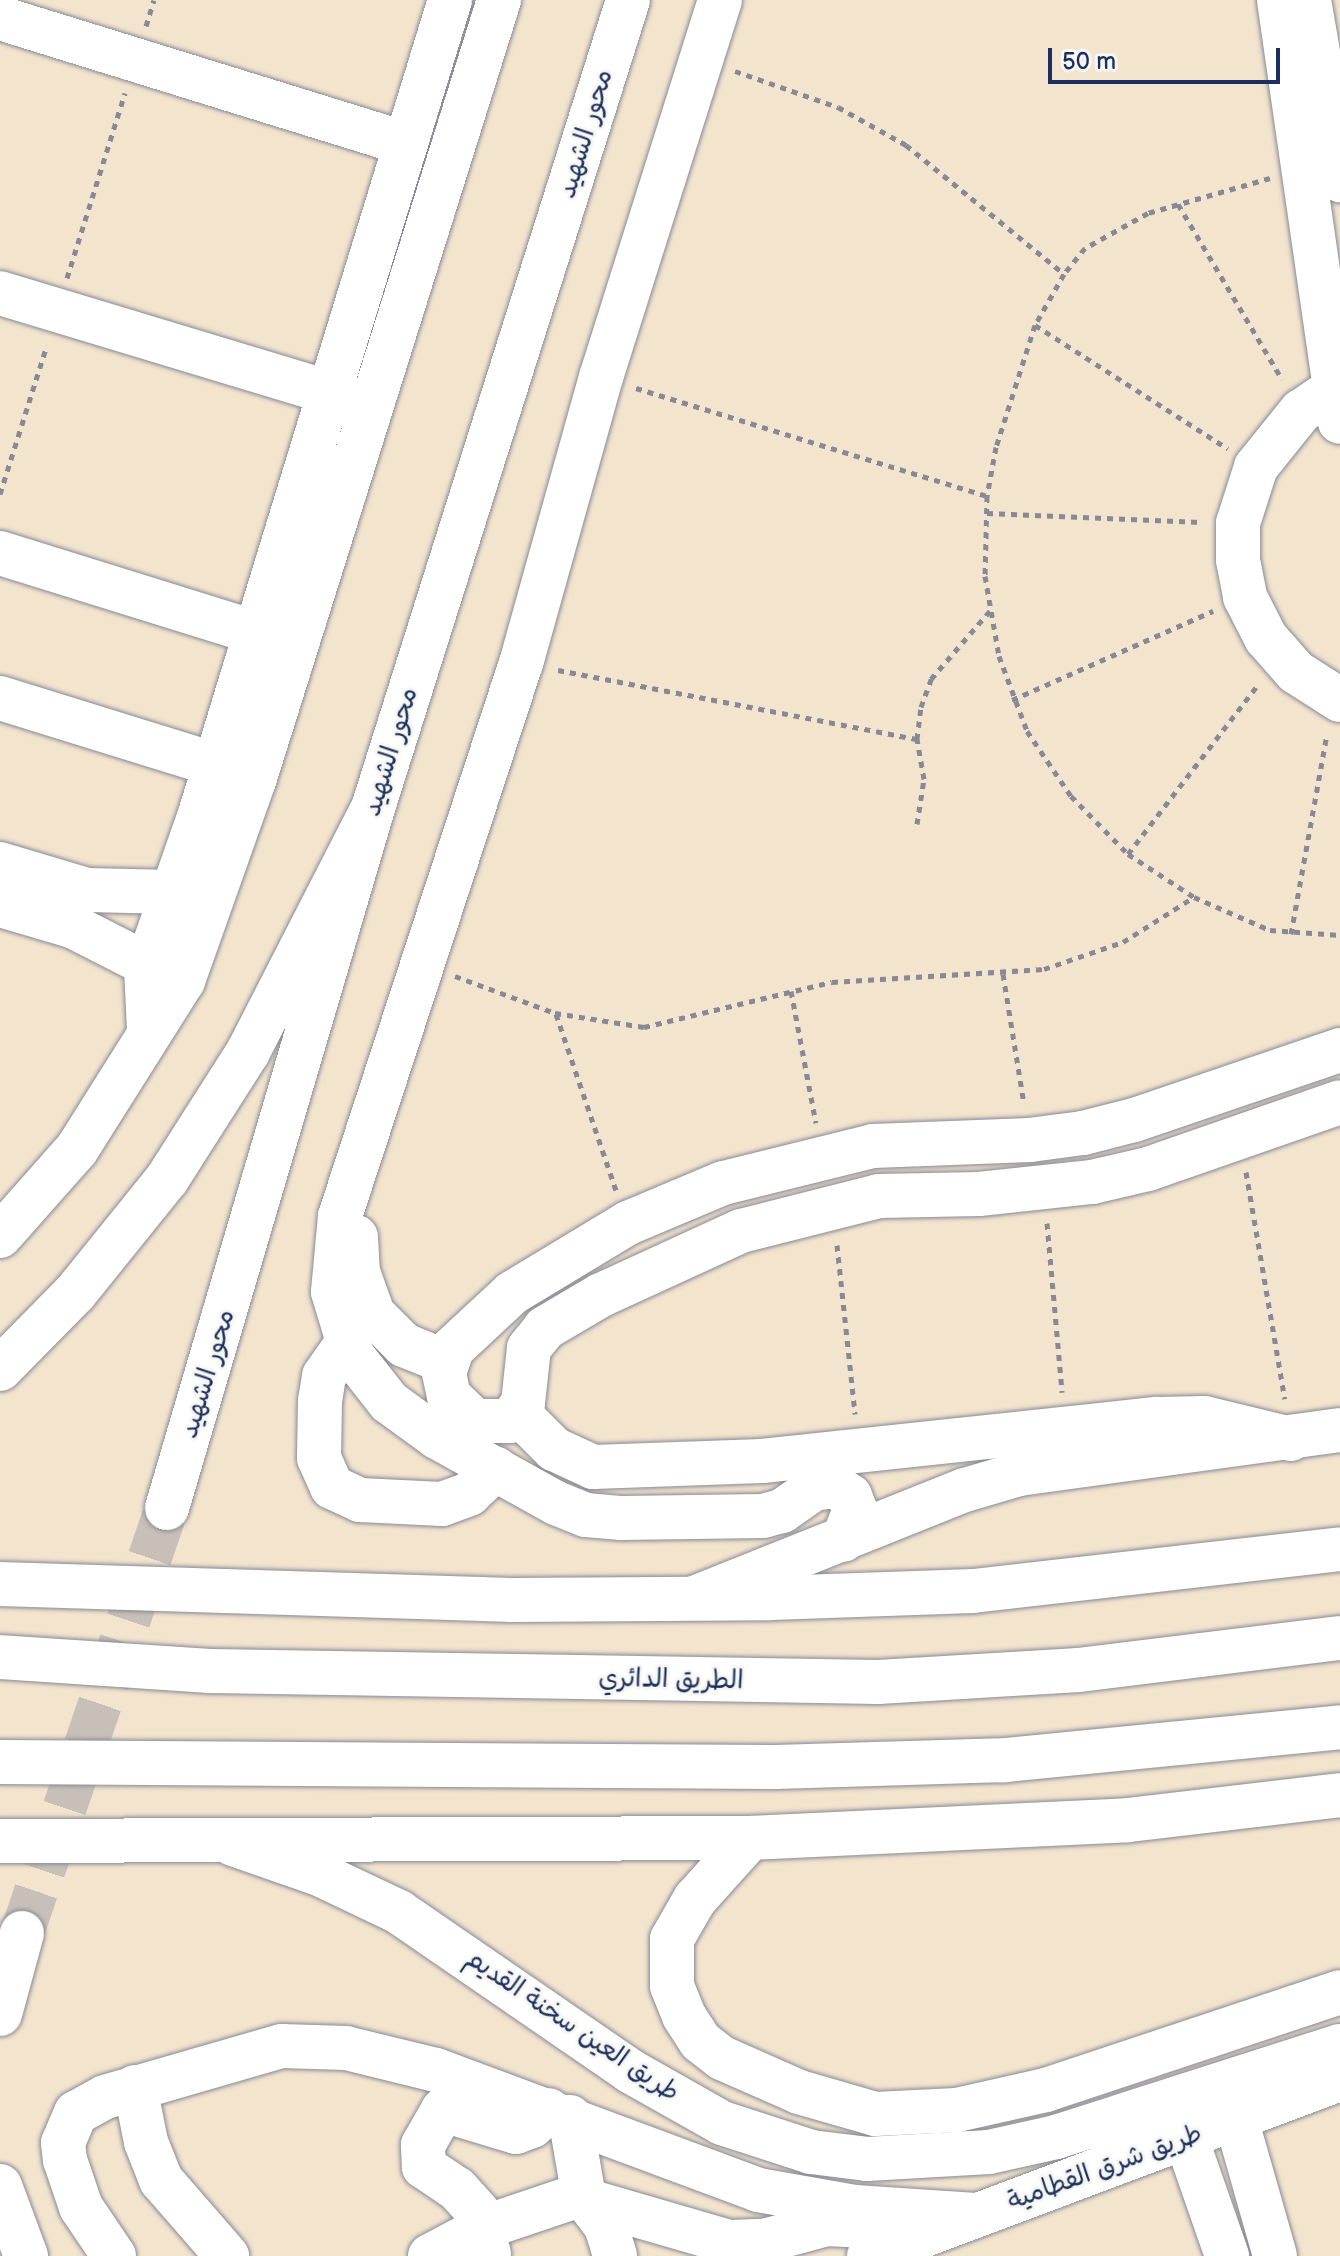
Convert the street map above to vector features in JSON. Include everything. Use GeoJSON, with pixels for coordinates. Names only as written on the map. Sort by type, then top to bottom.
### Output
{"type":"FeatureCollection","features":[{"type":"Feature","properties":{"kind":"main road"},"geometry":{"type":"LineString","coordinates":[[192,899],[213,764],[450,0]]}},
{"type":"Feature","properties":{"kind":"main road"},"geometry":{"type":"LineString","coordinates":[[0,1236],[77,1149],[119,1090],[149,1031],[164,975],[372,405],[499,0]]}},
{"type":"Feature","properties":{"kind":"main road","name":"محور الشهيد"},"geometry":{"type":"LineString","coordinates":[[167,1508],[373,808],[628,0]]}},
{"type":"Feature","properties":{"kind":"main road"},"geometry":{"type":"LineString","coordinates":[[720,0],[601,377],[521,663],[335,1245],[333,1292],[347,1343],[369,1381],[389,1402],[510,1477],[586,1515],[622,1518],[763,1516],[782,1511],[813,1489],[835,1486],[850,1496],[855,1509],[843,1540]]}},
{"type":"Feature","properties":{"kind":"main road"},"geometry":{"type":"LineString","coordinates":[[1279,0],[1326,171]]}},
{"type":"Feature","properties":{"kind":"main road"},"geometry":{"type":"LineString","coordinates":[[1309,0],[1326,171],[1325,407],[1256,467],[1238,523],[1238,560],[1245,597],[1279,656],[1337,698]]}},
{"type":"Feature","properties":{"kind":"main road"},"geometry":{"type":"LineString","coordinates":[[0,18],[406,144]]}},
{"type":"Feature","properties":{"kind":"main road"},"geometry":{"type":"LineString","coordinates":[[0,293],[372,405]]}},
{"type":"Feature","properties":{"kind":"main road"},"geometry":{"type":"LineString","coordinates":[[0,553],[254,632]]}},
{"type":"Feature","properties":{"kind":"main road"},"geometry":{"type":"LineString","coordinates":[[0,698],[213,764]]}},
{"type":"Feature","properties":{"kind":"main road"},"geometry":{"type":"LineString","coordinates":[[0,1369],[75,1293],[167,1179],[248,1052],[373,808]]}},
{"type":"Feature","properties":{"kind":"main road"},"geometry":{"type":"LineString","coordinates":[[0,864],[87,890],[192,899]]}},
{"type":"Feature","properties":{"kind":"main road"},"geometry":{"type":"LineString","coordinates":[[0,905],[72,926],[164,975]]}},
{"type":"Feature","properties":{"kind":"main road"},"geometry":{"type":"LineString","coordinates":[[518,1413],[498,1424],[464,1415],[449,1396],[446,1362],[452,1349],[512,1293],[628,1223],[723,1183],[822,1155],[886,1145],[1030,1140],[1134,1120],[1340,1050]]}},
{"type":"Feature","properties":{"kind":"main road"},"geometry":{"type":"LineString","coordinates":[[518,1413],[529,1348],[545,1328],[696,1249],[832,1204],[879,1196],[1044,1189],[1148,1169],[1340,1102]]}},
{"type":"Feature","properties":{"kind":"main road"},"geometry":{"type":"LineString","coordinates":[[360,1162],[356,1249],[364,1293],[373,1314],[404,1345],[446,1362]]}},
{"type":"Feature","properties":{"kind":"main road"},"geometry":{"type":"LineString","coordinates":[[347,1343],[324,1376],[320,1400],[319,1458],[332,1487],[360,1500],[442,1504],[510,1477],[554,1449]]}},
{"type":"Feature","properties":{"kind":"main road"},"geometry":{"type":"LineString","coordinates":[[518,1413],[554,1449],[593,1467],[624,1468],[858,1451],[1204,1418],[1291,1439]]}},
{"type":"Feature","properties":{"kind":"main road"},"geometry":{"type":"LineString","coordinates":[[694,1598],[1019,1474],[1340,1430]]}},
{"type":"Feature","properties":{"kind":"main road"},"geometry":{"type":"LineString","coordinates":[[0,1584],[512,1600],[973,1591],[1340,1549]]}},
{"type":"Feature","properties":{"kind":"main road","name":"الطريق الدائري"},"geometry":{"type":"LineString","coordinates":[[0,1657],[211,1671],[878,1682],[1079,1670],[1340,1638]]}},
{"type":"Feature","properties":{"kind":"main road"},"geometry":{"type":"LineString","coordinates":[[0,1762],[806,1766],[1006,1760],[1340,1727]]}},
{"type":"Feature","properties":{"kind":"main road"},"geometry":{"type":"LineString","coordinates":[[0,1841],[233,1844],[750,1838],[1128,1820],[1340,1795]]}},
{"type":"Feature","properties":{"kind":"main road"},"geometry":{"type":"LineString","coordinates":[[750,1838],[695,1899],[672,1939],[672,1986],[684,2016],[700,2041],[722,2058],[799,2092],[875,2114],[957,2110],[1046,2090],[1340,1992]]}},
{"type":"Feature","properties":{"kind":"main road","name":"طريق العين سخنة القديم"},"geometry":{"type":"LineString","coordinates":[[233,1844],[319,1874],[399,1912],[630,2071],[722,2123],[811,2152],[867,2159],[989,2152],[1056,2137],[1340,2046]]}},
{"type":"Feature","properties":{"kind":"main road"},"geometry":{"type":"LineString","coordinates":[[1,2004],[22,1933]]}},
{"type":"Feature","properties":{"kind":"main road"},"geometry":{"type":"LineString","coordinates":[[114,2256],[81,2207],[63,2143],[72,2120],[89,2103],[135,2087],[250,2052],[314,2045],[436,2070],[758,2190],[855,2207],[976,2215]]}},
{"type":"Feature","properties":{"kind":"main road","name":"طريق شرق القطامية"},"geometry":{"type":"LineString","coordinates":[[887,2249],[1340,2079]]}},
{"type":"Feature","properties":{"kind":"main road"},"geometry":{"type":"LineString","coordinates":[[135,2087],[146,2142],[161,2180],[227,2256]]}},
{"type":"Feature","properties":{"kind":"main road"},"geometry":{"type":"LineString","coordinates":[[487,2242],[468,2199],[422,2162],[437,2115],[452,2109],[516,2132],[560,2114]]}},
{"type":"Feature","properties":{"kind":"main road"},"geometry":{"type":"LineString","coordinates":[[560,2114],[584,2197],[606,2226],[615,2256]]}},
{"type":"Feature","properties":{"kind":"main road"},"geometry":{"type":"LineString","coordinates":[[1236,2119],[1275,2256]]}},
{"type":"Feature","properties":{"kind":"main road"},"geometry":{"type":"LineString","coordinates":[[1186,2138],[1227,2256]]}},
{"type":"Feature","properties":{"kind":"main road"},"geometry":{"type":"LineString","coordinates":[[0,2186],[26,2256]]}},
{"type":"Feature","properties":{"kind":"main road"},"geometry":{"type":"LineString","coordinates":[[430,2256],[487,2242],[564,2199],[584,2197],[729,2242],[764,2241],[840,2223],[887,2249]]}},
{"type":"Feature","properties":{"kind":"path"},"geometry":{"type":"LineString","coordinates":[[0,494],[154,0]]}},
{"type":"Feature","properties":{"kind":"path"},"geometry":{"type":"LineString","coordinates":[[702,59],[838,107],[906,145],[1064,274]]}},
{"type":"Feature","properties":{"kind":"path"},"geometry":{"type":"LineString","coordinates":[[1326,171],[1178,204],[1117,227],[1085,248],[1064,274],[1035,325],[1012,386],[987,496],[987,513],[990,611],[1012,700],[1027,731],[1071,796],[1128,854],[1194,897],[1291,934],[1340,935]]}},
{"type":"Feature","properties":{"kind":"path"},"geometry":{"type":"LineString","coordinates":[[1178,204],[1325,407]]}},
{"type":"Feature","properties":{"kind":"path"},"geometry":{"type":"LineString","coordinates":[[1035,325],[1256,467]]}},
{"type":"Feature","properties":{"kind":"path"},"geometry":{"type":"LineString","coordinates":[[601,377],[987,496]]}},
{"type":"Feature","properties":{"kind":"path"},"geometry":{"type":"LineString","coordinates":[[987,513],[1238,523]]}},
{"type":"Feature","properties":{"kind":"path"},"geometry":{"type":"LineString","coordinates":[[1012,700],[1245,597]]}},
{"type":"Feature","properties":{"kind":"path"},"geometry":{"type":"LineString","coordinates":[[917,824],[924,779],[917,739],[931,679],[990,611]]}},
{"type":"Feature","properties":{"kind":"path"},"geometry":{"type":"LineString","coordinates":[[1128,854],[1279,656]]}},
{"type":"Feature","properties":{"kind":"path"},"geometry":{"type":"LineString","coordinates":[[521,663],[917,739]]}},
{"type":"Feature","properties":{"kind":"path"},"geometry":{"type":"LineString","coordinates":[[1291,934],[1337,698]]}},
{"type":"Feature","properties":{"kind":"path"},"geometry":{"type":"LineString","coordinates":[[426,966],[555,1013],[644,1027],[791,991],[889,975],[1003,974],[1084,958],[1160,922],[1194,897]]}},
{"type":"Feature","properties":{"kind":"path"},"geometry":{"type":"LineString","coordinates":[[1003,974],[1030,1140]]}},
{"type":"Feature","properties":{"kind":"path"},"geometry":{"type":"LineString","coordinates":[[791,991],[822,1155]]}},
{"type":"Feature","properties":{"kind":"path"},"geometry":{"type":"LineString","coordinates":[[555,1013],[628,1223]]}},
{"type":"Feature","properties":{"kind":"path"},"geometry":{"type":"LineString","coordinates":[[1240,1138],[1291,1439]]}},
{"type":"Feature","properties":{"kind":"path"},"geometry":{"type":"LineString","coordinates":[[1044,1189],[1065,1429]]}},
{"type":"Feature","properties":{"kind":"path"},"geometry":{"type":"LineString","coordinates":[[832,1204],[858,1451]]}},
{"type":"Feature","properties":{"kind":"tunnel"},"geometry":{"type":"LineString","coordinates":[[22,1933],[167,1508]]}}]}
